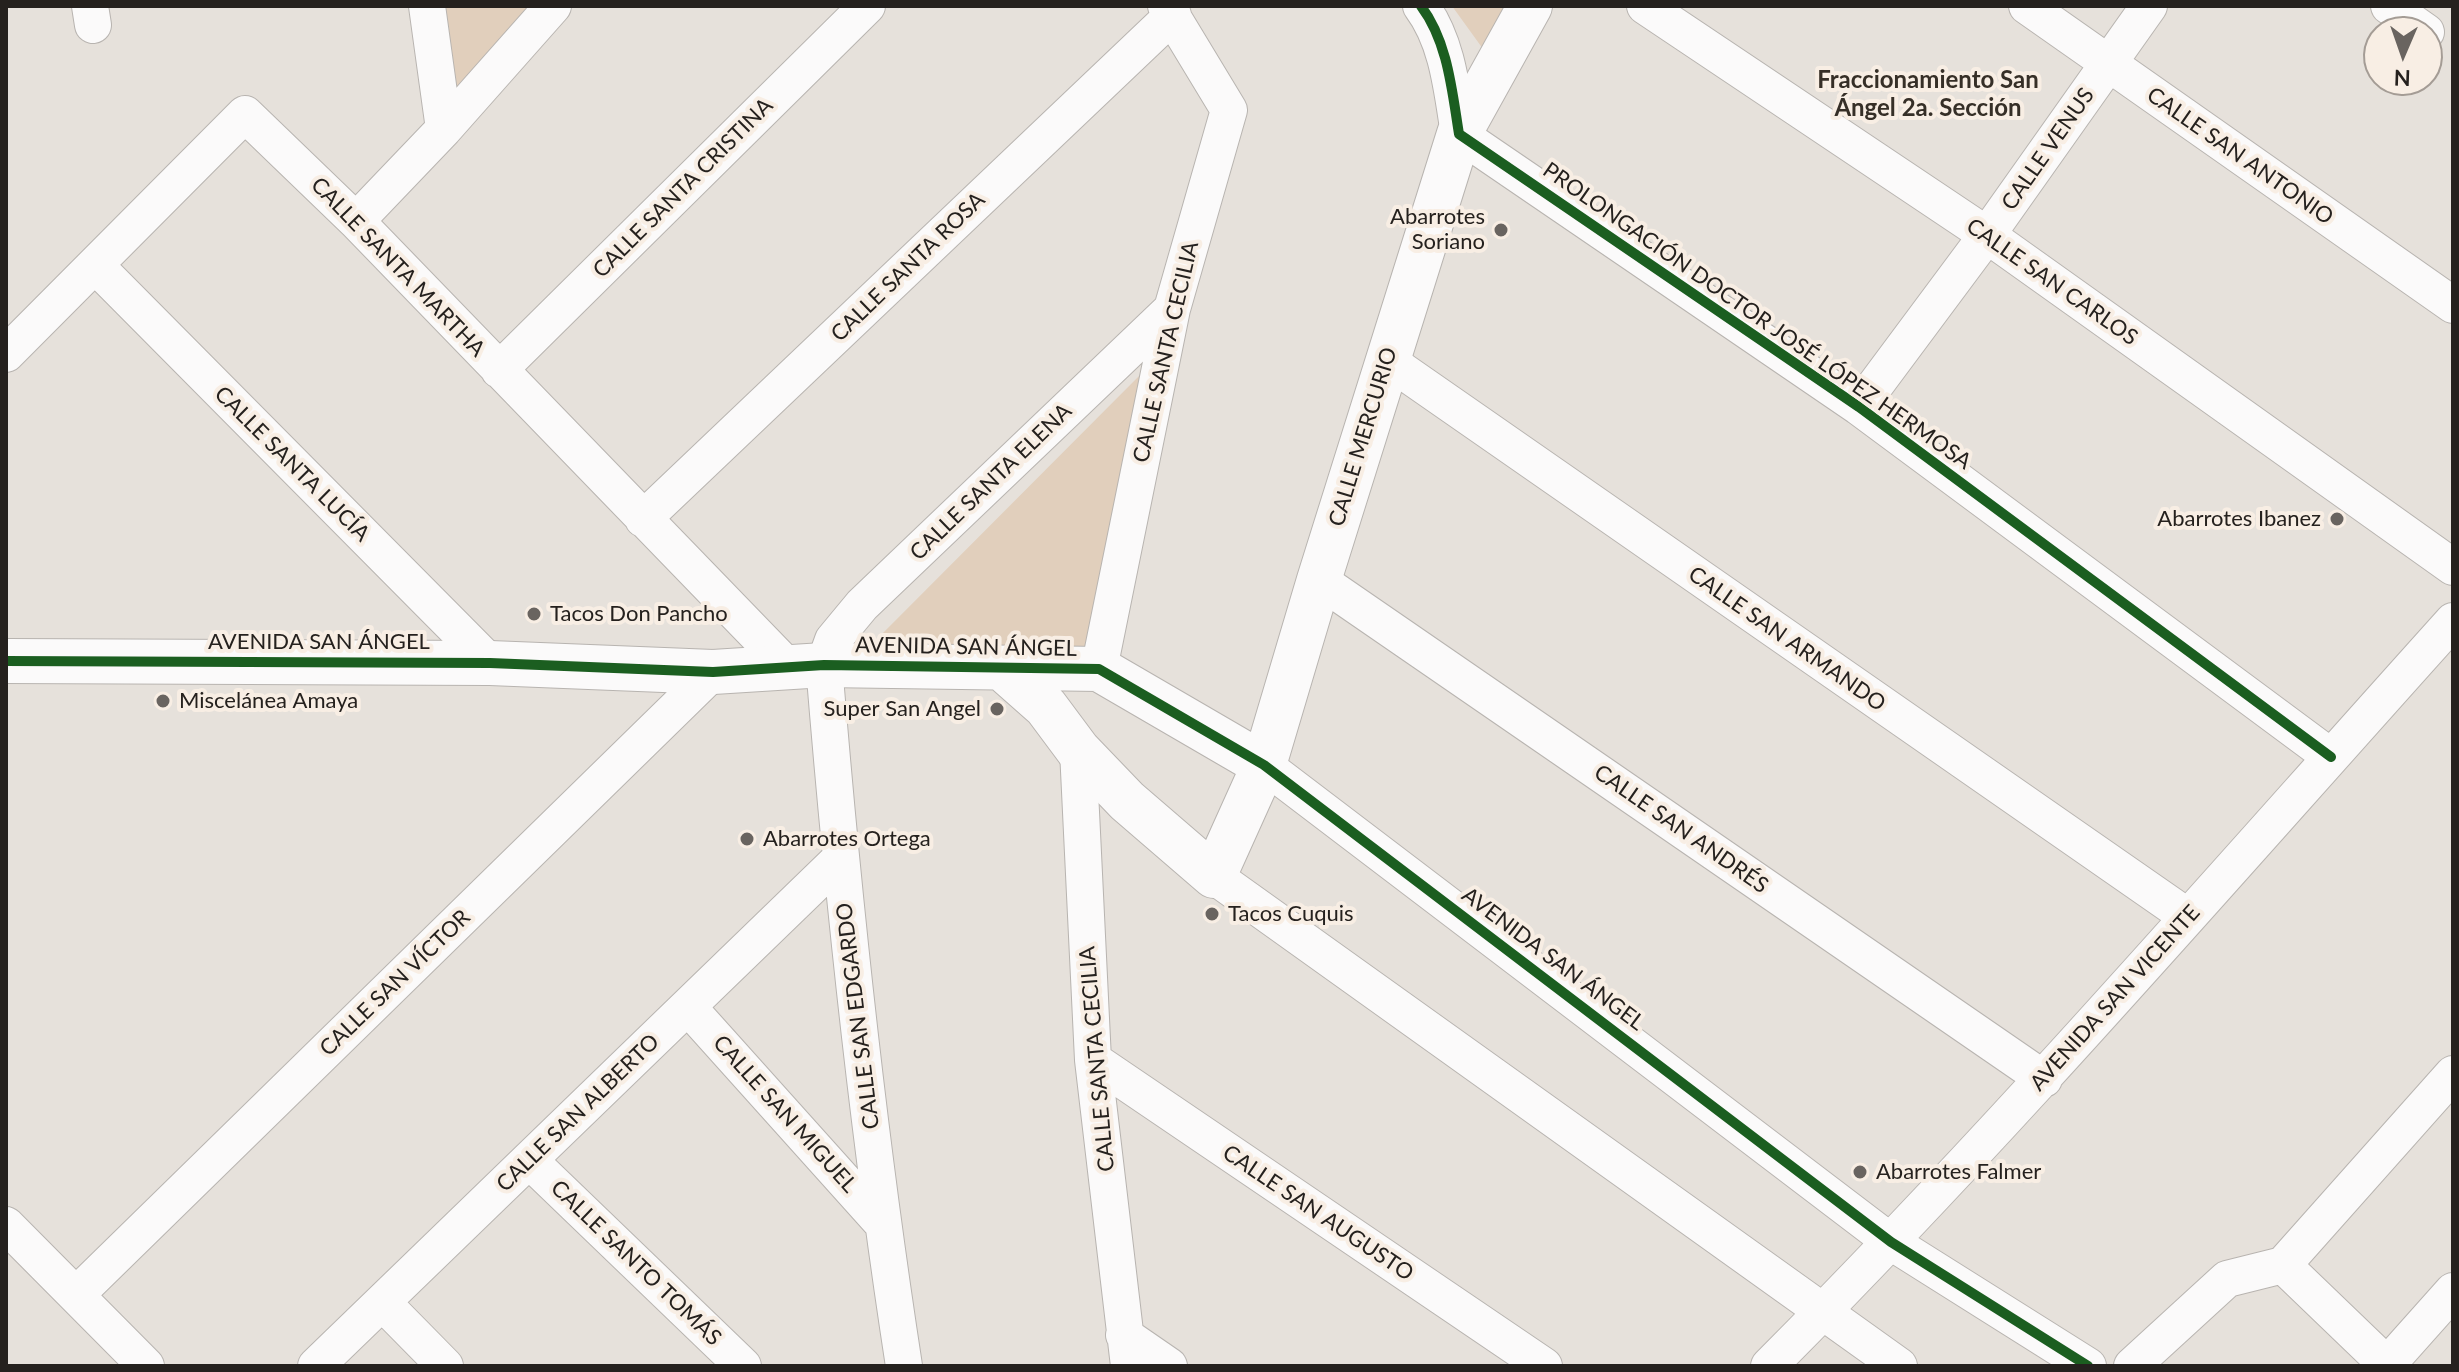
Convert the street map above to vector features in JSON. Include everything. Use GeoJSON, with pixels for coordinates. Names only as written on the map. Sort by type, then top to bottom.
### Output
{"type":"FeatureCollection","features":[{"type":"Feature","properties":{"kind":"street"},"geometry":{"type":"LineString","coordinates":[[427,6],[444,129]]}},
{"type":"Feature","properties":{"kind":"street"},"geometry":{"type":"LineString","coordinates":[[356,221],[444,129],[553,6]]}},
{"type":"Feature","properties":{"kind":"street","name":"CALLE SANTA CRISTINA"},"geometry":{"type":"LineString","coordinates":[[499,370],[867,6]]}},
{"type":"Feature","properties":{"kind":"street"},"geometry":{"type":"LineString","coordinates":[[1421,6],[1429,17],[1448,67],[1459,134]]}},
{"type":"Feature","properties":{"kind":"street","name":"CALLE MERCURIO"},"geometry":{"type":"LineString","coordinates":[[1214,876],[1264,765],[1459,134],[1530,6]]}},
{"type":"Feature","properties":{"kind":"street","name":"CALLE SAN CARLOS"},"geometry":{"type":"LineString","coordinates":[[1645,6],[1987,235],[2453,567]]}},
{"type":"Feature","properties":{"kind":"street","name":"CALLE SAN ANTONIO"},"geometry":{"type":"LineString","coordinates":[[2027,6],[2453,305]]}},
{"type":"Feature","properties":{"kind":"street","name":"CALLE VENUS"},"geometry":{"type":"LineString","coordinates":[[1859,407],[1987,235],[2149,6]]}},
{"type":"Feature","properties":{"kind":"street","name":"CALLE SANTA CECILIA"},"geometry":{"type":"LineString","coordinates":[[1099,669],[1172,309],[1229,110],[1169,11]]}},
{"type":"Feature","properties":{"kind":"street","name":"CALLE SANTA ROSA"},"geometry":{"type":"LineString","coordinates":[[643,519],[1169,11]]}},
{"type":"Feature","properties":{"kind":"street","name":"CALLE SANTA MARTHA"},"geometry":{"type":"LineString","coordinates":[[6,354],[245,114],[356,221],[643,519],[805,665]]}},
{"type":"Feature","properties":{"kind":"street","name":"PROLONGACIÓN DOCTOR JOSÉ LÓPEZ HERMOSA"},"geometry":{"type":"LineString","coordinates":[[1459,134],[1859,407],[2331,757]]}},
{"type":"Feature","properties":{"kind":"street","name":"CALLE SANTA LUCÍA"},"geometry":{"type":"LineString","coordinates":[[95,265],[490,663]]}},
{"type":"Feature","properties":{"kind":"street","name":"CALLE SANTA ELENA"},"geometry":{"type":"LineString","coordinates":[[805,665],[833,640],[862,605],[1172,309]]}},
{"type":"Feature","properties":{"kind":"street","name":"CALLE SAN ARMANDO"},"geometry":{"type":"LineString","coordinates":[[1387,360],[2188,917]]}},
{"type":"Feature","properties":{"kind":"street","name":"CALLE SAN ANDRÉS"},"geometry":{"type":"LineString","coordinates":[[1319,580],[2044,1079]]}},
{"type":"Feature","properties":{"kind":"street","name":"AVENIDA SAN VICENTE"},"geometry":{"type":"LineString","coordinates":[[1769,1366],[2044,1079],[2453,621]]}},
{"type":"Feature","properties":{"kind":"street","name":"AVENIDA SAN ÁNGEL"},"geometry":{"type":"LineString","coordinates":[[6,661],[490,663],[713,672],[805,665],[1099,669],[1264,765],[1891,1242],[2088,1366]]}},
{"type":"Feature","properties":{"kind":"street","name":"CALLE SAN EDGARDO"},"geometry":{"type":"LineString","coordinates":[[805,665],[840,859],[881,1222],[904,1366]]}},
{"type":"Feature","properties":{"kind":"street","name":"AVENIDA SAN ÁNGEL"},"geometry":{"type":"LineString","coordinates":[[1003,669],[1046,707],[1078,750],[1127,801],[1214,876],[1899,1366]]}},
{"type":"Feature","properties":{"kind":"street","name":"CALLE SAN VÍCTOR"},"geometry":{"type":"LineString","coordinates":[[76,1295],[713,672]]}},
{"type":"Feature","properties":{"kind":"street","name":"CALLE SANTA CECILIA"},"geometry":{"type":"LineString","coordinates":[[1078,750],[1093,1060],[1126,1350]]}},
{"type":"Feature","properties":{"kind":"street","name":"CALLE SAN ALBERTO"},"geometry":{"type":"LineString","coordinates":[[316,1366],[840,859]]}},
{"type":"Feature","properties":{"kind":"street","name":"CALLE SAN MIGUEL"},"geometry":{"type":"LineString","coordinates":[[688,1007],[881,1222]]}},
{"type":"Feature","properties":{"kind":"street","name":"CALLE SAN AUGUSTO"},"geometry":{"type":"LineString","coordinates":[[1093,1060],[1544,1366]]}},
{"type":"Feature","properties":{"kind":"street"},"geometry":{"type":"LineString","coordinates":[[2132,1366],[2227,1279],[2283,1265],[2453,1074]]}},
{"type":"Feature","properties":{"kind":"street","name":"CALLE SANTO TOMÁS"},"geometry":{"type":"LineString","coordinates":[[529,1160],[743,1366]]}},
{"type":"Feature","properties":{"kind":"street"},"geometry":{"type":"LineString","coordinates":[[6,1225],[146,1366]]}},
{"type":"Feature","properties":{"kind":"street"},"geometry":{"type":"LineString","coordinates":[[2283,1265],[2387,1365],[2453,1291]]}},
{"type":"Feature","properties":{"kind":"street"},"geometry":{"type":"LineString","coordinates":[[382,1302],[445,1366]]}},
{"type":"Feature","properties":{"kind":"street"},"geometry":{"type":"LineString","coordinates":[[1126,1350],[1169,1366]]}},
{"type":"Feature","properties":{"kind":"shaded area"},"geometry":{"type":"Polygon","coordinates":[[[435,6],[540,6],[449,114],[435,6]]]}},
{"type":"Feature","properties":{"kind":"shaded area"},"geometry":{"type":"Polygon","coordinates":[[[1452,6],[1519,6],[1491,60],[1452,6]]]}},
{"type":"Feature","properties":{"kind":"shaded area"},"geometry":{"type":"Polygon","coordinates":[[[1146,369],[1090,650],[875,641],[1146,369]]]}},
{"type":"Feature","properties":{"kind":"cycle path"},"geometry":{"type":"LineString","coordinates":[[1421,6],[1443,51],[1459,134],[1859,407],[2331,757]]}},
{"type":"Feature","properties":{"kind":"cycle path"},"geometry":{"type":"LineString","coordinates":[[6,661],[490,663],[713,672],[824,665],[1099,669],[1264,765],[1891,1242],[2088,1366]]}},
{"type":"Feature","properties":{"kind":"place","name":"Abarrotes Soriano"},"geometry":{"type":"Point","coordinates":[1501,230]}},
{"type":"Feature","properties":{"kind":"place","name":"Abarrotes Ibanez"},"geometry":{"type":"Point","coordinates":[2337,519]}},
{"type":"Feature","properties":{"kind":"place","name":"Tacos Don Pancho"},"geometry":{"type":"Point","coordinates":[534,614]}},
{"type":"Feature","properties":{"kind":"place","name":"Miscelánea Amaya"},"geometry":{"type":"Point","coordinates":[163,701]}},
{"type":"Feature","properties":{"kind":"place","name":"Super San Angel"},"geometry":{"type":"Point","coordinates":[997,709]}},
{"type":"Feature","properties":{"kind":"place","name":"Abarrotes Ortega"},"geometry":{"type":"Point","coordinates":[747,839]}},
{"type":"Feature","properties":{"kind":"place","name":"Tacos Cuquis"},"geometry":{"type":"Point","coordinates":[1212,914]}},
{"type":"Feature","properties":{"kind":"place","name":"Abarrotes Falmer"},"geometry":{"type":"Point","coordinates":[1860,1172]}},
{"type":"Feature","properties":{"kind":"district","name":"Fraccionamiento San Ángel 2a. Sección"},"geometry":{"type":"Point","coordinates":[1928,94]}}]}
